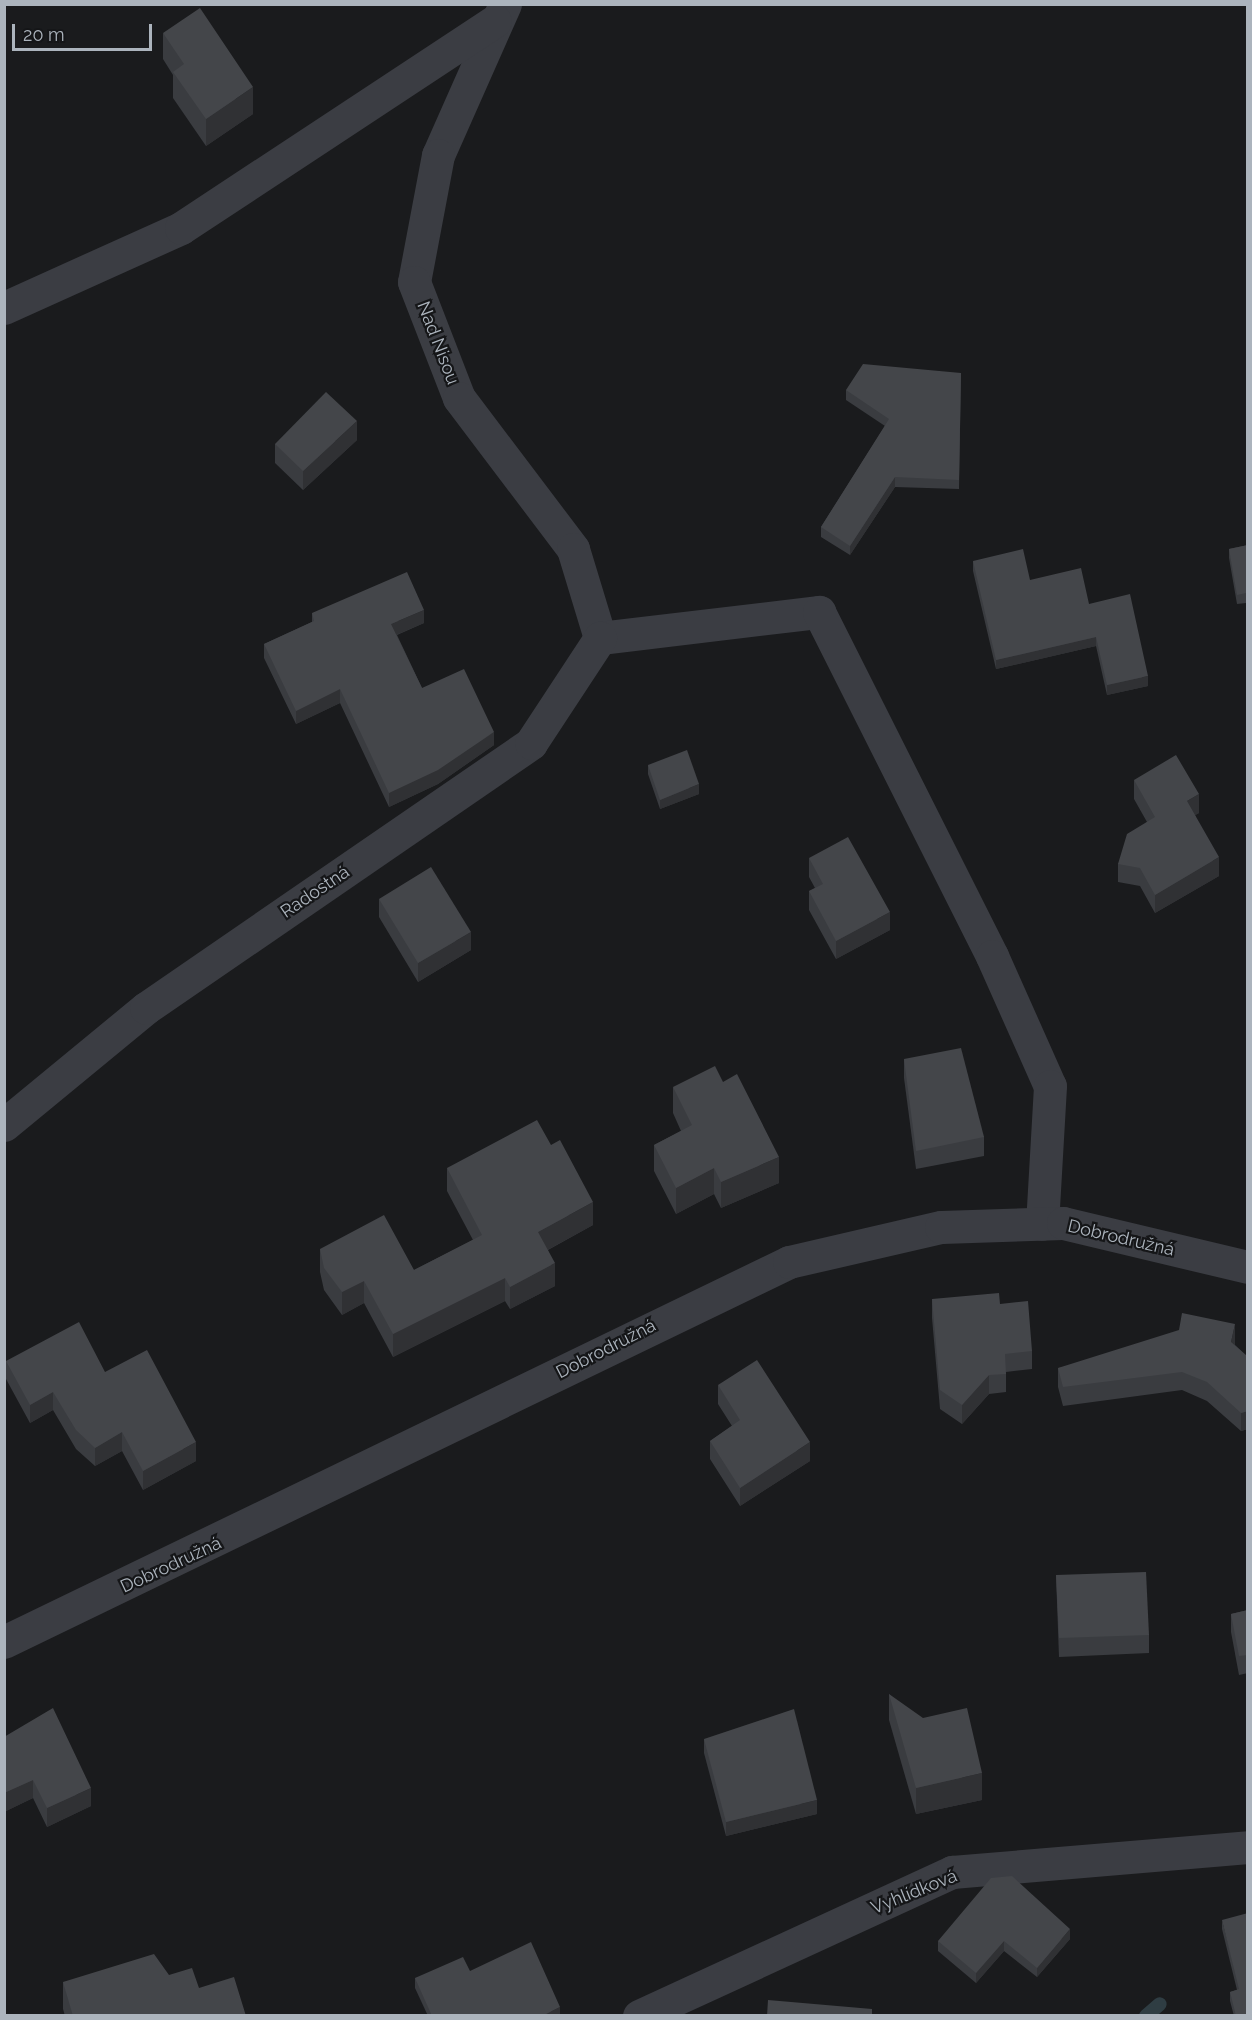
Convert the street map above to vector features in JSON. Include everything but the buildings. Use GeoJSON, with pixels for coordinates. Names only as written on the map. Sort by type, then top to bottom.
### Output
{"type":"FeatureCollection","features":[{"type":"Feature","properties":{"kind":"street","name":"Nad Nisou"},"geometry":{"type":"LineString","coordinates":[[4,308],[181,228],[500,13]]}},
{"type":"Feature","properties":{"kind":"street","name":"Nad Nisou"},"geometry":{"type":"LineString","coordinates":[[500,13],[438,155],[414,282],[459,398],[573,549],[600,638]]}},
{"type":"Feature","properties":{"kind":"street"},"geometry":{"type":"LineString","coordinates":[[600,638],[819,612],[992,956],[1050,1086],[1042,1224]]}},
{"type":"Feature","properties":{"kind":"street","name":"Radostná"},"geometry":{"type":"LineString","coordinates":[[4,1125],[146,1008],[531,743],[600,638]]}},
{"type":"Feature","properties":{"kind":"street","name":"Dobrodružná"},"geometry":{"type":"LineString","coordinates":[[4,1642],[789,1262],[941,1227],[1063,1223],[1248,1267]]}},
{"type":"Feature","properties":{"kind":"street","name":"Vyhlídková"},"geometry":{"type":"LineString","coordinates":[[639,2016],[952,1872],[1248,1847]]}},
{"type":"Feature","properties":{"kind":"waterway"},"geometry":{"type":"LineString","coordinates":[[1146,2016],[1160,2004]]}}]}
